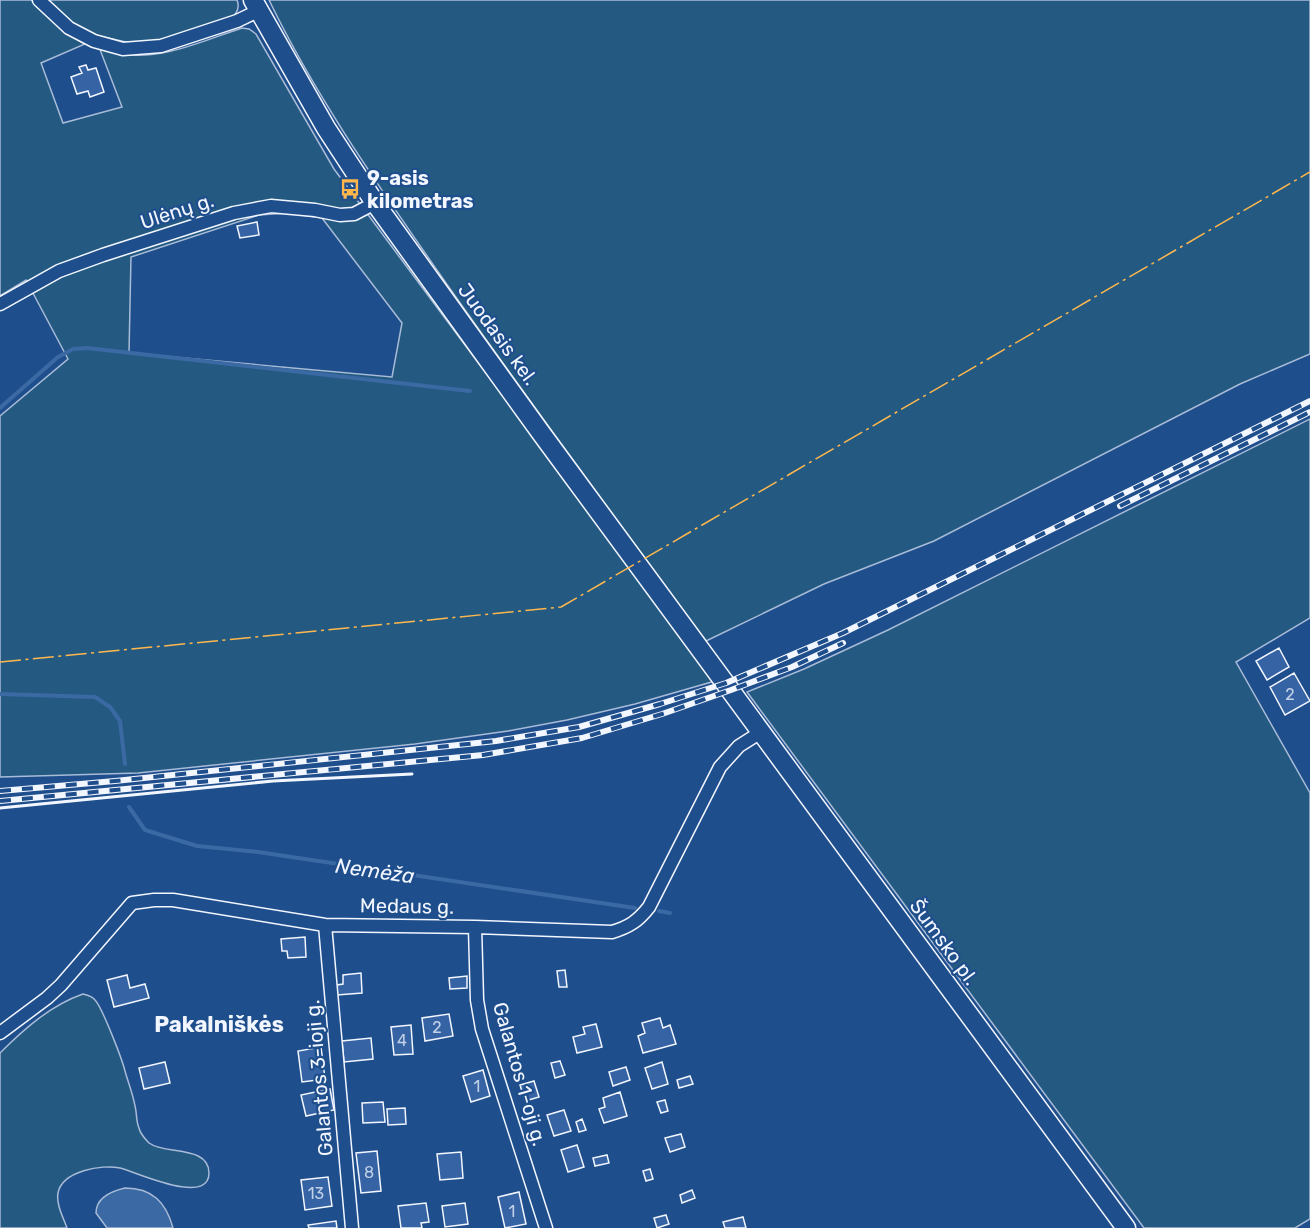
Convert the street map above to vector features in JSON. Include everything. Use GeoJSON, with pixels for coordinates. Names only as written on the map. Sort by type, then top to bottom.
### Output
{"type":"FeatureCollection","features":[{"type":"Feature","properties":{"kind":"main road","name":"Juodasis kel."},"geometry":{"type":"LineString","coordinates":[[255,5],[326,128],[375,203],[726,682]]}},
{"type":"Feature","properties":{"kind":"main road","name":"Šumsko pl."},"geometry":{"type":"LineString","coordinates":[[726,682],[1126,1228]]}},
{"type":"Feature","properties":{"kind":"street"},"geometry":{"type":"LineString","coordinates":[[39,0],[69,28],[94,41],[123,49],[161,46],[237,21],[255,5]]}},
{"type":"Feature","properties":{"kind":"street","name":"Ulėnų g."},"geometry":{"type":"LineString","coordinates":[[0,304],[59,271],[234,213],[271,206],[354,214],[375,203]]}},
{"type":"Feature","properties":{"kind":"street","name":"Medaus g."},"geometry":{"type":"LineString","coordinates":[[0,1033],[61,985],[132,903],[173,900],[325,925],[612,932],[628,928],[649,907],[720,767],[739,746],[761,732]]}},
{"type":"Feature","properties":{"kind":"street","name":"Galantos 3-ioji g."},"geometry":{"type":"LineString","coordinates":[[325,925],[352,1228]]}},
{"type":"Feature","properties":{"kind":"street","name":"Galantos 1-oji g."},"geometry":{"type":"LineString","coordinates":[[475,927],[477,1000],[482,1029],[546,1228]]}},
{"type":"Feature","properties":{"kind":"shaded area"},"geometry":{"type":"Polygon","coordinates":[[[0,0],[31,0],[68,34],[85,44],[41,63],[63,123],[122,107],[99,47],[122,54],[152,55],[183,48],[242,28],[249,29],[256,34],[334,169],[715,681],[635,704],[567,720],[415,744],[138,773],[0,777],[0,416],[68,359],[26,280],[0,296],[0,0]],[[288,213],[259,215],[131,257],[129,353],[392,377],[402,323],[322,218],[288,213]]]}},
{"type":"Feature","properties":{"kind":"shaded area"},"geometry":{"type":"Polygon","coordinates":[[[46,0],[237,0],[238,7],[234,16],[225,21],[152,42],[126,42],[85,33],[68,22],[46,0]]]}},
{"type":"Feature","properties":{"kind":"shaded area"},"geometry":{"type":"Polygon","coordinates":[[[269,0],[1310,0],[1310,354],[1240,384],[934,541],[824,584],[706,641],[538,412],[393,207],[327,106],[269,0]]]}},
{"type":"Feature","properties":{"kind":"shaded area"},"geometry":{"type":"Polygon","coordinates":[[[1310,419],[1310,618],[1236,662],[1310,793],[1310,1219],[1295,1228],[1144,1228],[747,692],[804,669],[888,630],[1310,419]]]}},
{"type":"Feature","properties":{"kind":"shaded area"},"geometry":{"type":"Polygon","coordinates":[[[83,994],[95,1000],[112,1034],[132,1093],[137,1123],[142,1134],[149,1143],[156,1147],[194,1154],[202,1158],[207,1164],[209,1173],[206,1183],[197,1187],[185,1187],[154,1180],[120,1168],[94,1168],[75,1174],[61,1185],[58,1202],[67,1228],[0,1228],[0,1053],[38,1019],[60,1004],[83,994]]]}},
{"type":"Feature","properties":{"kind":"shaded area"},"geometry":{"type":"Polygon","coordinates":[[[125,1188],[143,1191],[156,1198],[166,1211],[173,1228],[107,1228],[96,1213],[97,1207],[110,1193],[125,1188]]]}},
{"type":"Feature","properties":{"kind":"building"},"geometry":{"type":"Polygon","coordinates":[[[86,65],[88,70],[96,68],[104,92],[90,97],[88,91],[77,94],[71,77],[82,73],[79,67],[86,65]]]}},
{"type":"Feature","properties":{"kind":"building"},"geometry":{"type":"Polygon","coordinates":[[[257,222],[259,235],[240,238],[237,226],[257,222]]]}},
{"type":"Feature","properties":{"kind":"building"},"geometry":{"type":"Polygon","coordinates":[[[1279,648],[1289,667],[1267,680],[1256,661],[1279,648]]]}},
{"type":"Feature","properties":{"kind":"building"},"geometry":{"type":"Polygon","coordinates":[[[1294,673],[1310,701],[1285,715],[1270,687],[1294,673]]]}},
{"type":"Feature","properties":{"kind":"building"},"geometry":{"type":"Polygon","coordinates":[[[305,937],[306,957],[288,958],[287,951],[282,951],[281,939],[305,937]]]}},
{"type":"Feature","properties":{"kind":"building"},"geometry":{"type":"Polygon","coordinates":[[[565,970],[567,987],[559,987],[557,971],[565,970]]]}},
{"type":"Feature","properties":{"kind":"building"},"geometry":{"type":"Polygon","coordinates":[[[361,973],[362,993],[337,995],[337,985],[343,984],[343,975],[361,973]]]}},
{"type":"Feature","properties":{"kind":"building"},"geometry":{"type":"Polygon","coordinates":[[[127,975],[130,988],[145,984],[149,998],[114,1007],[107,980],[127,975]]]}},
{"type":"Feature","properties":{"kind":"building"},"geometry":{"type":"Polygon","coordinates":[[[467,976],[467,988],[450,989],[449,978],[467,976]]]}},
{"type":"Feature","properties":{"kind":"building"},"geometry":{"type":"Polygon","coordinates":[[[449,1014],[453,1036],[425,1041],[422,1018],[449,1014]]]}},
{"type":"Feature","properties":{"kind":"building"},"geometry":{"type":"Polygon","coordinates":[[[660,1018],[663,1028],[670,1025],[676,1044],[643,1053],[638,1036],[645,1033],[642,1023],[660,1018]]]}},
{"type":"Feature","properties":{"kind":"building"},"geometry":{"type":"Polygon","coordinates":[[[596,1024],[602,1047],[577,1053],[573,1037],[585,1034],[583,1027],[596,1024]]]}},
{"type":"Feature","properties":{"kind":"building"},"geometry":{"type":"Polygon","coordinates":[[[411,1025],[413,1054],[394,1055],[391,1027],[411,1025]]]}},
{"type":"Feature","properties":{"kind":"building"},"geometry":{"type":"Polygon","coordinates":[[[371,1038],[373,1059],[344,1062],[342,1041],[371,1038]]]}},
{"type":"Feature","properties":{"kind":"building"},"geometry":{"type":"Polygon","coordinates":[[[321,1047],[325,1079],[302,1082],[298,1051],[321,1047]]]}},
{"type":"Feature","properties":{"kind":"building"},"geometry":{"type":"Polygon","coordinates":[[[560,1061],[565,1075],[555,1078],[551,1063],[560,1061]]]}},
{"type":"Feature","properties":{"kind":"building"},"geometry":{"type":"Polygon","coordinates":[[[165,1062],[170,1083],[144,1089],[139,1068],[165,1062]]]}},
{"type":"Feature","properties":{"kind":"building"},"geometry":{"type":"Polygon","coordinates":[[[662,1062],[668,1084],[652,1089],[645,1068],[662,1062]]]}},
{"type":"Feature","properties":{"kind":"building"},"geometry":{"type":"Polygon","coordinates":[[[626,1067],[630,1080],[613,1086],[609,1072],[626,1067]]]}},
{"type":"Feature","properties":{"kind":"building"},"geometry":{"type":"Polygon","coordinates":[[[483,1070],[490,1096],[471,1102],[463,1076],[483,1070]]]}},
{"type":"Feature","properties":{"kind":"building"},"geometry":{"type":"Polygon","coordinates":[[[690,1076],[693,1084],[679,1088],[677,1080],[690,1076]]]}},
{"type":"Feature","properties":{"kind":"building"},"geometry":{"type":"Polygon","coordinates":[[[534,1081],[539,1097],[525,1101],[520,1085],[534,1081]]]}},
{"type":"Feature","properties":{"kind":"building"},"geometry":{"type":"Polygon","coordinates":[[[330,1089],[334,1110],[306,1116],[301,1095],[330,1089]]]}},
{"type":"Feature","properties":{"kind":"building"},"geometry":{"type":"Polygon","coordinates":[[[620,1092],[627,1116],[604,1123],[599,1109],[605,1107],[603,1098],[620,1092]]]}},
{"type":"Feature","properties":{"kind":"building"},"geometry":{"type":"Polygon","coordinates":[[[665,1100],[668,1111],[661,1113],[657,1102],[665,1100]]]}},
{"type":"Feature","properties":{"kind":"building"},"geometry":{"type":"Polygon","coordinates":[[[383,1102],[385,1122],[363,1123],[362,1103],[383,1102]]]}},
{"type":"Feature","properties":{"kind":"building"},"geometry":{"type":"Polygon","coordinates":[[[405,1108],[406,1124],[388,1125],[387,1109],[405,1108]]]}},
{"type":"Feature","properties":{"kind":"building"},"geometry":{"type":"Polygon","coordinates":[[[564,1110],[571,1131],[554,1136],[547,1115],[564,1110]]]}},
{"type":"Feature","properties":{"kind":"building"},"geometry":{"type":"Polygon","coordinates":[[[582,1119],[586,1130],[579,1132],[576,1122],[582,1119]]]}},
{"type":"Feature","properties":{"kind":"building"},"geometry":{"type":"Polygon","coordinates":[[[681,1134],[685,1147],[670,1152],[665,1138],[681,1134]]]}},
{"type":"Feature","properties":{"kind":"building"},"geometry":{"type":"Polygon","coordinates":[[[577,1145],[584,1167],[568,1172],[561,1150],[577,1145]]]}},
{"type":"Feature","properties":{"kind":"building"},"geometry":{"type":"Polygon","coordinates":[[[377,1151],[381,1191],[361,1193],[356,1153],[377,1151]]]}},
{"type":"Feature","properties":{"kind":"building"},"geometry":{"type":"Polygon","coordinates":[[[461,1152],[463,1178],[440,1180],[437,1154],[461,1152]]]}},
{"type":"Feature","properties":{"kind":"building"},"geometry":{"type":"Polygon","coordinates":[[[607,1155],[609,1163],[595,1166],[593,1158],[607,1155]]]}},
{"type":"Feature","properties":{"kind":"building"},"geometry":{"type":"Polygon","coordinates":[[[650,1169],[653,1179],[646,1181],[643,1171],[650,1169]]]}},
{"type":"Feature","properties":{"kind":"building"},"geometry":{"type":"Polygon","coordinates":[[[328,1177],[332,1206],[305,1210],[301,1180],[328,1177]]]}},
{"type":"Feature","properties":{"kind":"building"},"geometry":{"type":"Polygon","coordinates":[[[692,1190],[695,1198],[682,1203],[680,1195],[692,1190]]]}},
{"type":"Feature","properties":{"kind":"building"},"geometry":{"type":"Polygon","coordinates":[[[519,1192],[526,1224],[505,1228],[498,1197],[519,1192]]]}},
{"type":"Feature","properties":{"kind":"building"},"geometry":{"type":"Polygon","coordinates":[[[426,1203],[429,1222],[421,1223],[422,1228],[401,1228],[398,1206],[426,1203]]]}},
{"type":"Feature","properties":{"kind":"building"},"geometry":{"type":"Polygon","coordinates":[[[465,1203],[468,1224],[445,1227],[442,1206],[465,1203]]]}},
{"type":"Feature","properties":{"kind":"building"},"geometry":{"type":"Polygon","coordinates":[[[666,1215],[669,1224],[657,1228],[654,1218],[666,1215]]]}},
{"type":"Feature","properties":{"kind":"building"},"geometry":{"type":"Polygon","coordinates":[[[743,1217],[746,1228],[725,1228],[723,1222],[743,1217]]]}},
{"type":"Feature","properties":{"kind":"building"},"geometry":{"type":"Polygon","coordinates":[[[336,1221],[337,1228],[309,1228],[308,1225],[336,1221]]]}},
{"type":"Feature","properties":{"kind":"waterway"},"geometry":{"type":"LineString","coordinates":[[0,408],[58,357],[73,349],[87,348],[470,391]]}},
{"type":"Feature","properties":{"kind":"waterway","name":"Nemėža"},"geometry":{"type":"LineString","coordinates":[[0,694],[95,697],[110,707],[120,721],[125,764]]}},
{"type":"Feature","properties":{"kind":"waterway","name":"Nemėža"},"geometry":{"type":"LineString","coordinates":[[129,807],[145,830],[197,846],[258,852],[635,908]]}},
{"type":"Feature","properties":{"kind":"waterway","name":"Nemėža"},"geometry":{"type":"LineString","coordinates":[[659,911],[670,913]]}},
{"type":"Feature","properties":{"kind":"railway"},"geometry":{"type":"LineString","coordinates":[[0,791],[496,741],[579,727],[660,704],[726,683],[843,633],[1310,401]]}},
{"type":"Feature","properties":{"kind":"railway"},"geometry":{"type":"LineString","coordinates":[[1120,506],[1310,412]]}},
{"type":"Feature","properties":{"kind":"railway"},"geometry":{"type":"LineString","coordinates":[[0,801],[483,755],[582,738],[731,690],[792,667],[843,643]]}},
{"type":"Feature","properties":{"kind":"wall"},"geometry":{"type":"LineString","coordinates":[[0,808],[273,781],[412,774]]}},
{"type":"Feature","properties":{"kind":"power"},"geometry":{"type":"LineString","coordinates":[[0,662],[561,607],[1310,172]]}},
{"type":"Feature","properties":{"kind":"place","name":"9-asis kilometras"},"geometry":{"type":"Point","coordinates":[350,189]}},
{"type":"Feature","properties":{"kind":"district","name":"Pakalniškės"},"geometry":{"type":"Point","coordinates":[219,1024]}}]}
